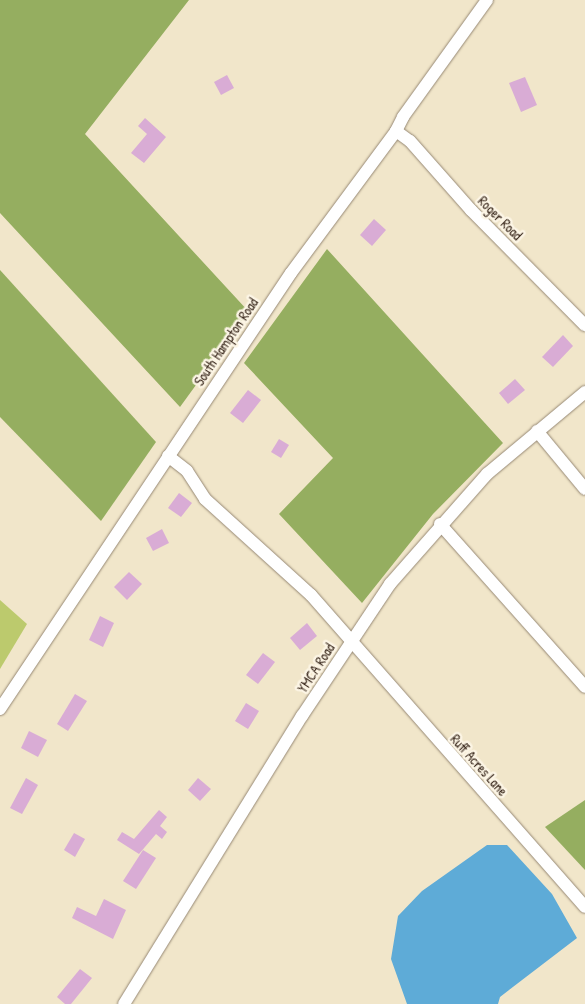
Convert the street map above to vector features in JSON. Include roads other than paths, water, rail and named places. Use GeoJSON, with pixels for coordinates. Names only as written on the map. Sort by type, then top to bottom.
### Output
{"type":"FeatureCollection","features":[{"type":"Feature","properties":{"kind":"street","name":"South Hampton Road"},"geometry":{"type":"LineString","coordinates":[[0,709],[291,273],[396,131],[403,117],[487,0]]}},
{"type":"Feature","properties":{"kind":"street","name":"Roger Road"},"geometry":{"type":"LineString","coordinates":[[396,131],[410,141],[471,210],[585,325]]}},
{"type":"Feature","properties":{"kind":"street","name":"YMCA Road"},"geometry":{"type":"LineString","coordinates":[[124,1004],[351,641],[390,584],[440,524],[487,474],[585,392]]}},
{"type":"Feature","properties":{"kind":"street"},"geometry":{"type":"LineString","coordinates":[[537,431],[585,488]]}},
{"type":"Feature","properties":{"kind":"street","name":"Ruff Acres Lane"},"geometry":{"type":"LineString","coordinates":[[168,456],[187,471],[205,499],[311,595],[585,907]]}},
{"type":"Feature","properties":{"kind":"street"},"geometry":{"type":"LineString","coordinates":[[440,524],[585,687]]}},
{"type":"Feature","properties":{"kind":"water"},"geometry":{"type":"Polygon","coordinates":[[[487,845],[507,845],[552,894],[577,938],[500,997],[498,1004],[407,1004],[391,959],[398,916],[422,891],[487,845]]]}}]}
